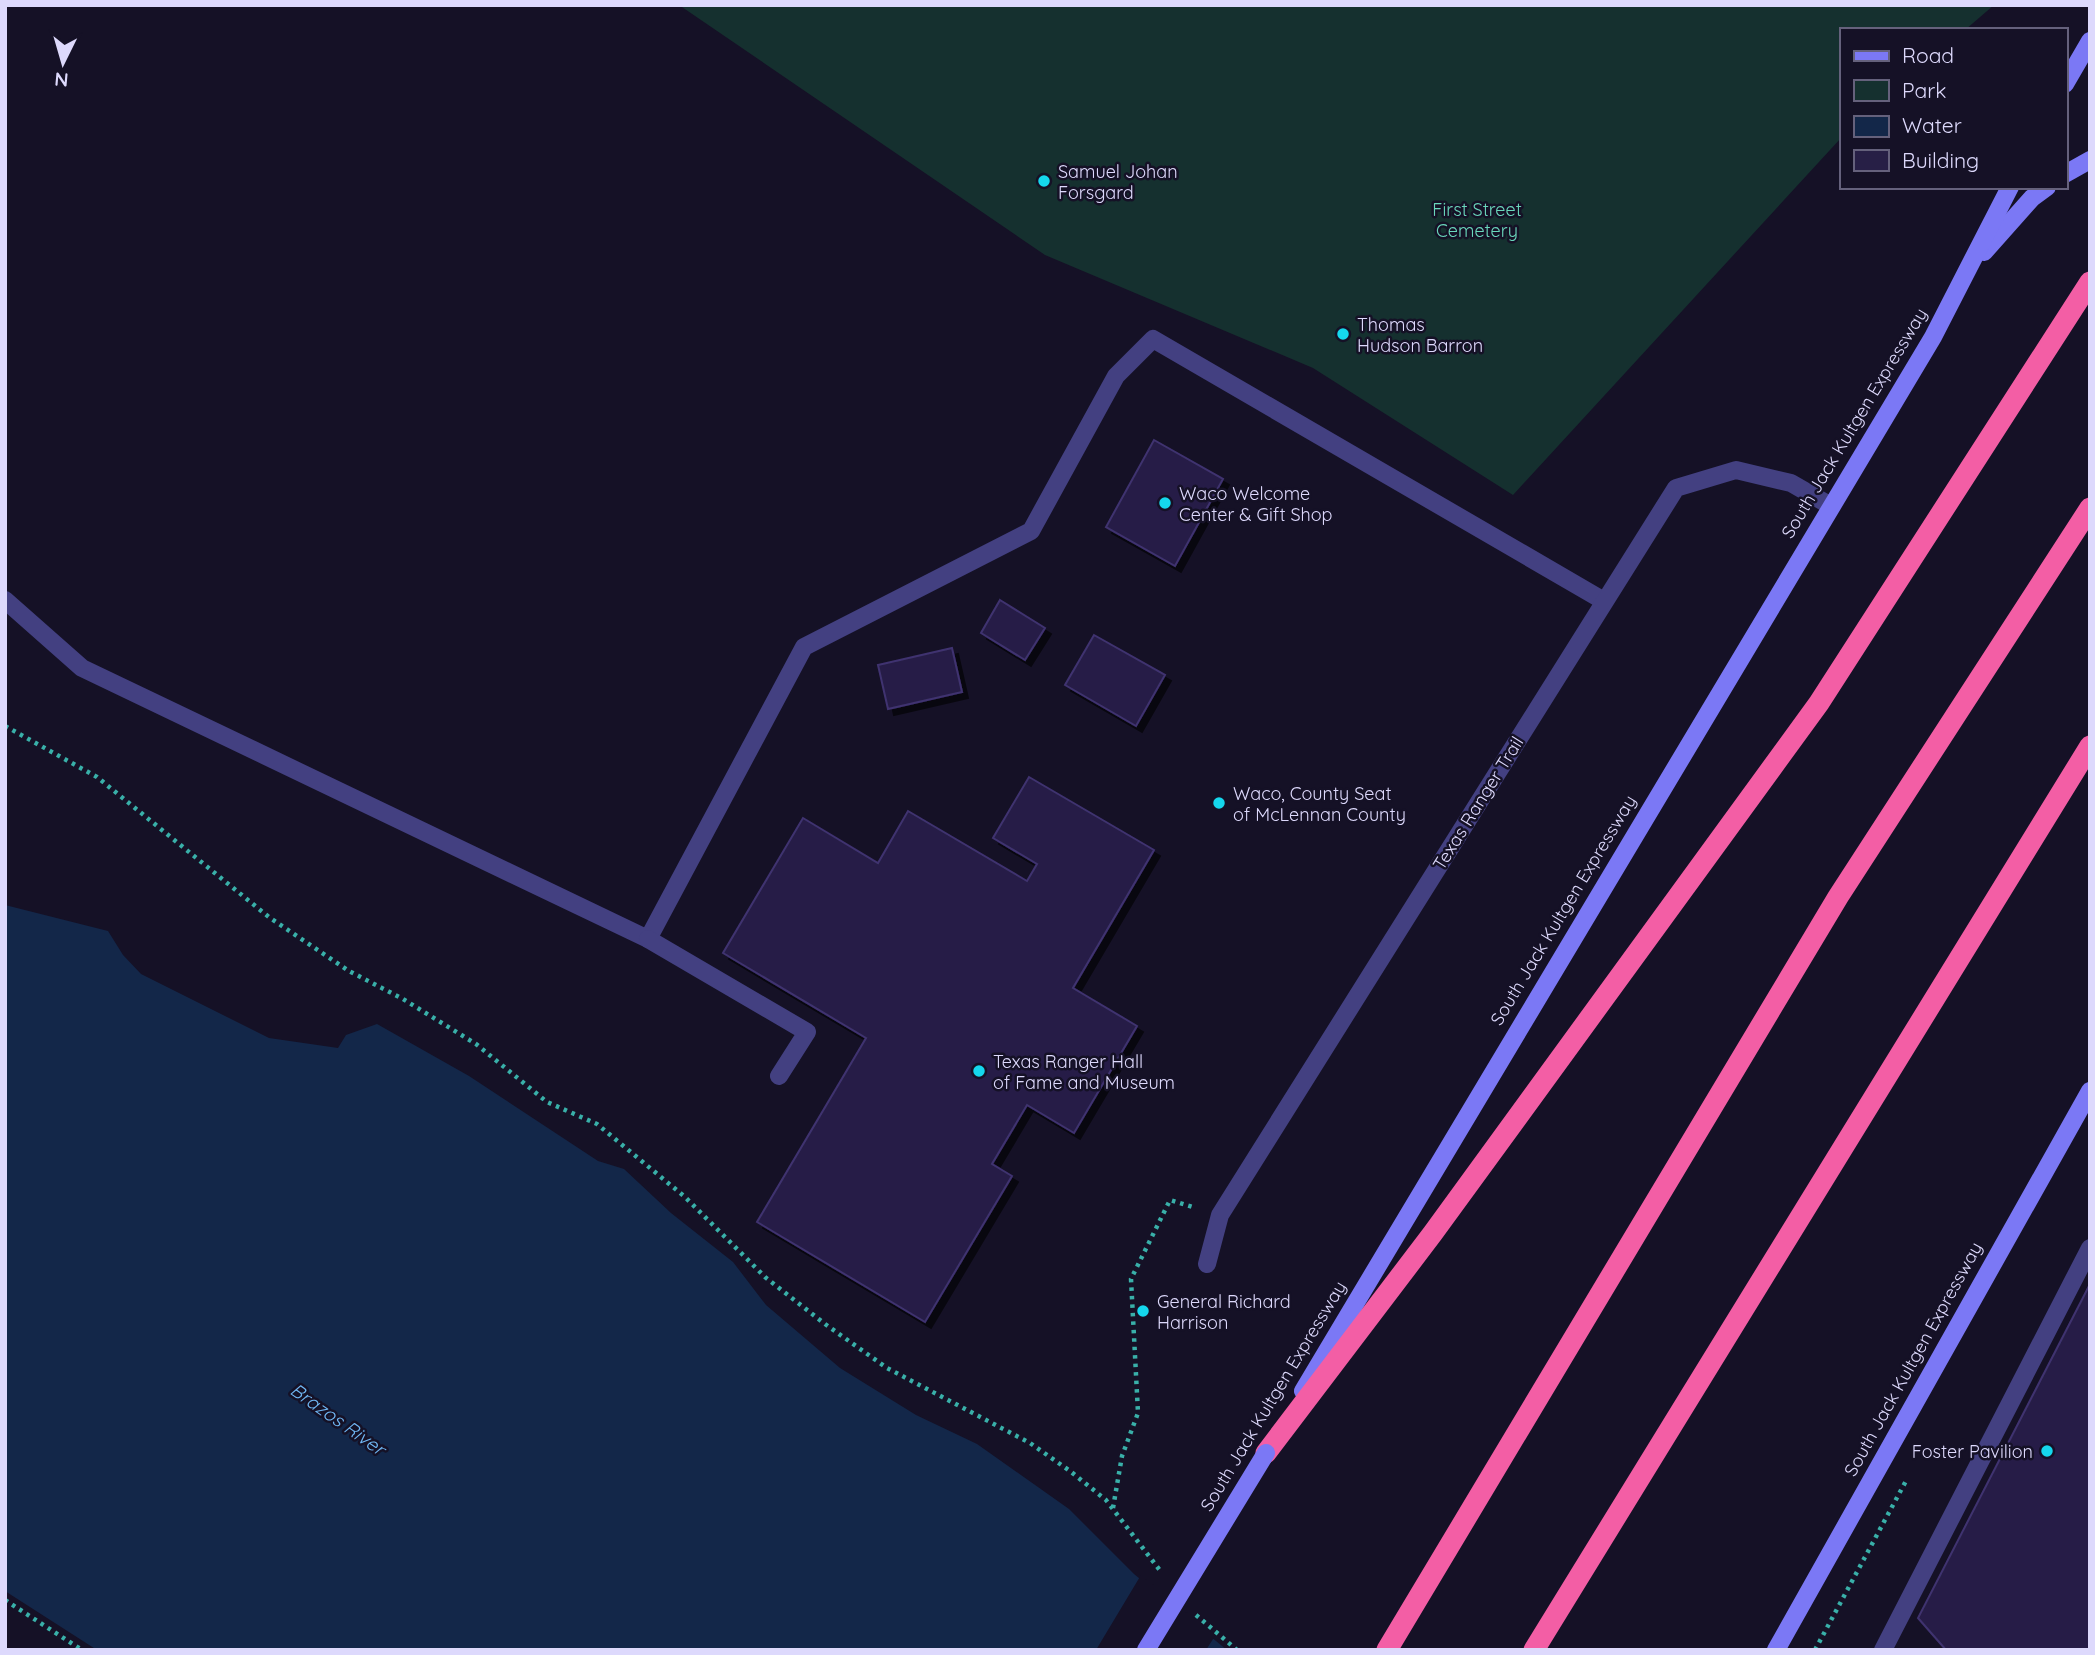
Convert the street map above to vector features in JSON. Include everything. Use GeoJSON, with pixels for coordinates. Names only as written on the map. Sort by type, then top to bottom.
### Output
{"type":"FeatureCollection","features":[{"type":"Feature","properties":{"kind":"highway"},"geometry":{"type":"LineString","coordinates":[[1266,1452],[1441,1222],[1819,703],[2090,282]]}},
{"type":"Feature","properties":{"kind":"highway"},"geometry":{"type":"LineString","coordinates":[[1387,1650],[1838,897],[2090,508]]}},
{"type":"Feature","properties":{"kind":"highway"},"geometry":{"type":"LineString","coordinates":[[1534,1650],[2090,746]]}},
{"type":"Feature","properties":{"kind":"main road"},"geometry":{"type":"LineString","coordinates":[[2067,80],[2090,40]]}},
{"type":"Feature","properties":{"kind":"main road"},"geometry":{"type":"LineString","coordinates":[[2067,173],[2090,160]]}},
{"type":"Feature","properties":{"kind":"main road","name":"South Jack Kultgen Expressway"},"geometry":{"type":"LineString","coordinates":[[1146,1650],[1933,337],[2009,189]]}},
{"type":"Feature","properties":{"kind":"main road"},"geometry":{"type":"LineString","coordinates":[[1965,274],[2032,198],[2044,189]]}},
{"type":"Feature","properties":{"kind":"main road","name":"South Jack Kultgen Expressway"},"geometry":{"type":"LineString","coordinates":[[1776,1650],[2090,1091]]}},
{"type":"Feature","properties":{"kind":"street"},"geometry":{"type":"LineString","coordinates":[[648,939],[804,647],[1031,531],[1116,376],[1153,339],[1604,601]]}},
{"type":"Feature","properties":{"kind":"street","name":"Texas Ranger Trail"},"geometry":{"type":"LineString","coordinates":[[1207,1264],[1220,1215],[1676,488],[1736,470],[1791,483],[1831,506]]}},
{"type":"Feature","properties":{"kind":"street"},"geometry":{"type":"LineString","coordinates":[[5,600],[82,668],[648,939],[807,1032],[779,1076]]}},
{"type":"Feature","properties":{"kind":"street"},"geometry":{"type":"LineString","coordinates":[[1883,1650],[2090,1248]]}},
{"type":"Feature","properties":{"kind":"path"},"geometry":{"type":"LineString","coordinates":[[5,726],[97,777],[270,918],[349,971],[403,999],[476,1044],[547,1102],[597,1124],[684,1197],[765,1277],[887,1368],[1030,1443],[1070,1471],[1113,1509],[1166,1578]]}},
{"type":"Feature","properties":{"kind":"path"},"geometry":{"type":"LineString","coordinates":[[1113,1509],[1122,1456],[1138,1413],[1131,1279],[1170,1200],[1220,1215]]}},
{"type":"Feature","properties":{"kind":"path"},"geometry":{"type":"LineString","coordinates":[[1815,1650],[1845,1597]]}},
{"type":"Feature","properties":{"kind":"path"},"geometry":{"type":"LineString","coordinates":[[5,1600],[82,1650]]}},
{"type":"Feature","properties":{"kind":"path"},"geometry":{"type":"LineString","coordinates":[[1190,1608],[1237,1650]]}},
{"type":"Feature","properties":{"kind":"green space","name":"First Street Cemetery"},"geometry":{"type":"Polygon","coordinates":[[[679,5],[1994,5],[1967,28],[1840,28],[1840,139],[1513,495],[1313,368],[1045,255],[679,5]]]}},
{"type":"Feature","properties":{"kind":"water","name":"Brazos River"},"geometry":{"type":"Polygon","coordinates":[[[5,905],[108,931],[123,955],[141,974],[269,1038],[338,1048],[346,1035],[377,1024],[469,1076],[598,1161],[624,1169],[671,1213],[733,1262],[766,1305],[840,1368],[916,1415],[977,1444],[1069,1509],[1134,1574],[1227,1650],[97,1650],[5,1591],[5,905]]]}},
{"type":"Feature","properties":{"kind":"pier"},"geometry":{"type":"Polygon","coordinates":[[[1141,1575],[1215,1636],[1206,1650],[1096,1650],[1141,1575]]]}},
{"type":"Feature","properties":{"kind":"building","name":"Waco Welcome Center & Gift Shop"},"geometry":{"type":"Polygon","coordinates":[[[1154,440],[1223,479],[1175,566],[1106,527],[1154,440]]]}},
{"type":"Feature","properties":{"kind":"building"},"geometry":{"type":"Polygon","coordinates":[[[1000,600],[1045,628],[1025,660],[981,633],[1000,600]]]}},
{"type":"Feature","properties":{"kind":"building"},"geometry":{"type":"Polygon","coordinates":[[[1094,635],[1165,675],[1136,726],[1065,685],[1094,635]]]}},
{"type":"Feature","properties":{"kind":"building"},"geometry":{"type":"Polygon","coordinates":[[[952,648],[962,692],[888,709],[878,665],[952,648]]]}},
{"type":"Feature","properties":{"kind":"building","name":"Texas Ranger Hall of Fame and Museum"},"geometry":{"type":"Polygon","coordinates":[[[1029,777],[1154,850],[1073,988],[1137,1026],[1074,1133],[1027,1105],[992,1164],[1012,1176],[925,1322],[757,1222],[866,1038],[723,953],[803,818],[878,863],[908,811],[1027,881],[1037,864],[993,838],[1029,777]]]}},
{"type":"Feature","properties":{"kind":"building","name":"Foster Pavilion"},"geometry":{"type":"Polygon","coordinates":[[[2090,1284],[2090,1650],[1946,1650],[1918,1618],[2090,1284]]]}},
{"type":"Feature","properties":{"kind":"place","name":"Samuel Johan Forsgard"},"geometry":{"type":"Point","coordinates":[1044,181]}},
{"type":"Feature","properties":{"kind":"place","name":"Thomas Hudson Barron"},"geometry":{"type":"Point","coordinates":[1343,334]}},
{"type":"Feature","properties":{"kind":"place","name":"Waco Welcome Center & Gift Shop"},"geometry":{"type":"Point","coordinates":[1165,503]}},
{"type":"Feature","properties":{"kind":"place","name":"Waco, County Seat of McLennan County"},"geometry":{"type":"Point","coordinates":[1219,803]}},
{"type":"Feature","properties":{"kind":"place","name":"Texas Ranger Hall of Fame and Museum"},"geometry":{"type":"Point","coordinates":[979,1071]}},
{"type":"Feature","properties":{"kind":"place","name":"General Richard Harrison"},"geometry":{"type":"Point","coordinates":[1143,1311]}},
{"type":"Feature","properties":{"kind":"place","name":"Foster Pavilion"},"geometry":{"type":"Point","coordinates":[2047,1451]}}]}
